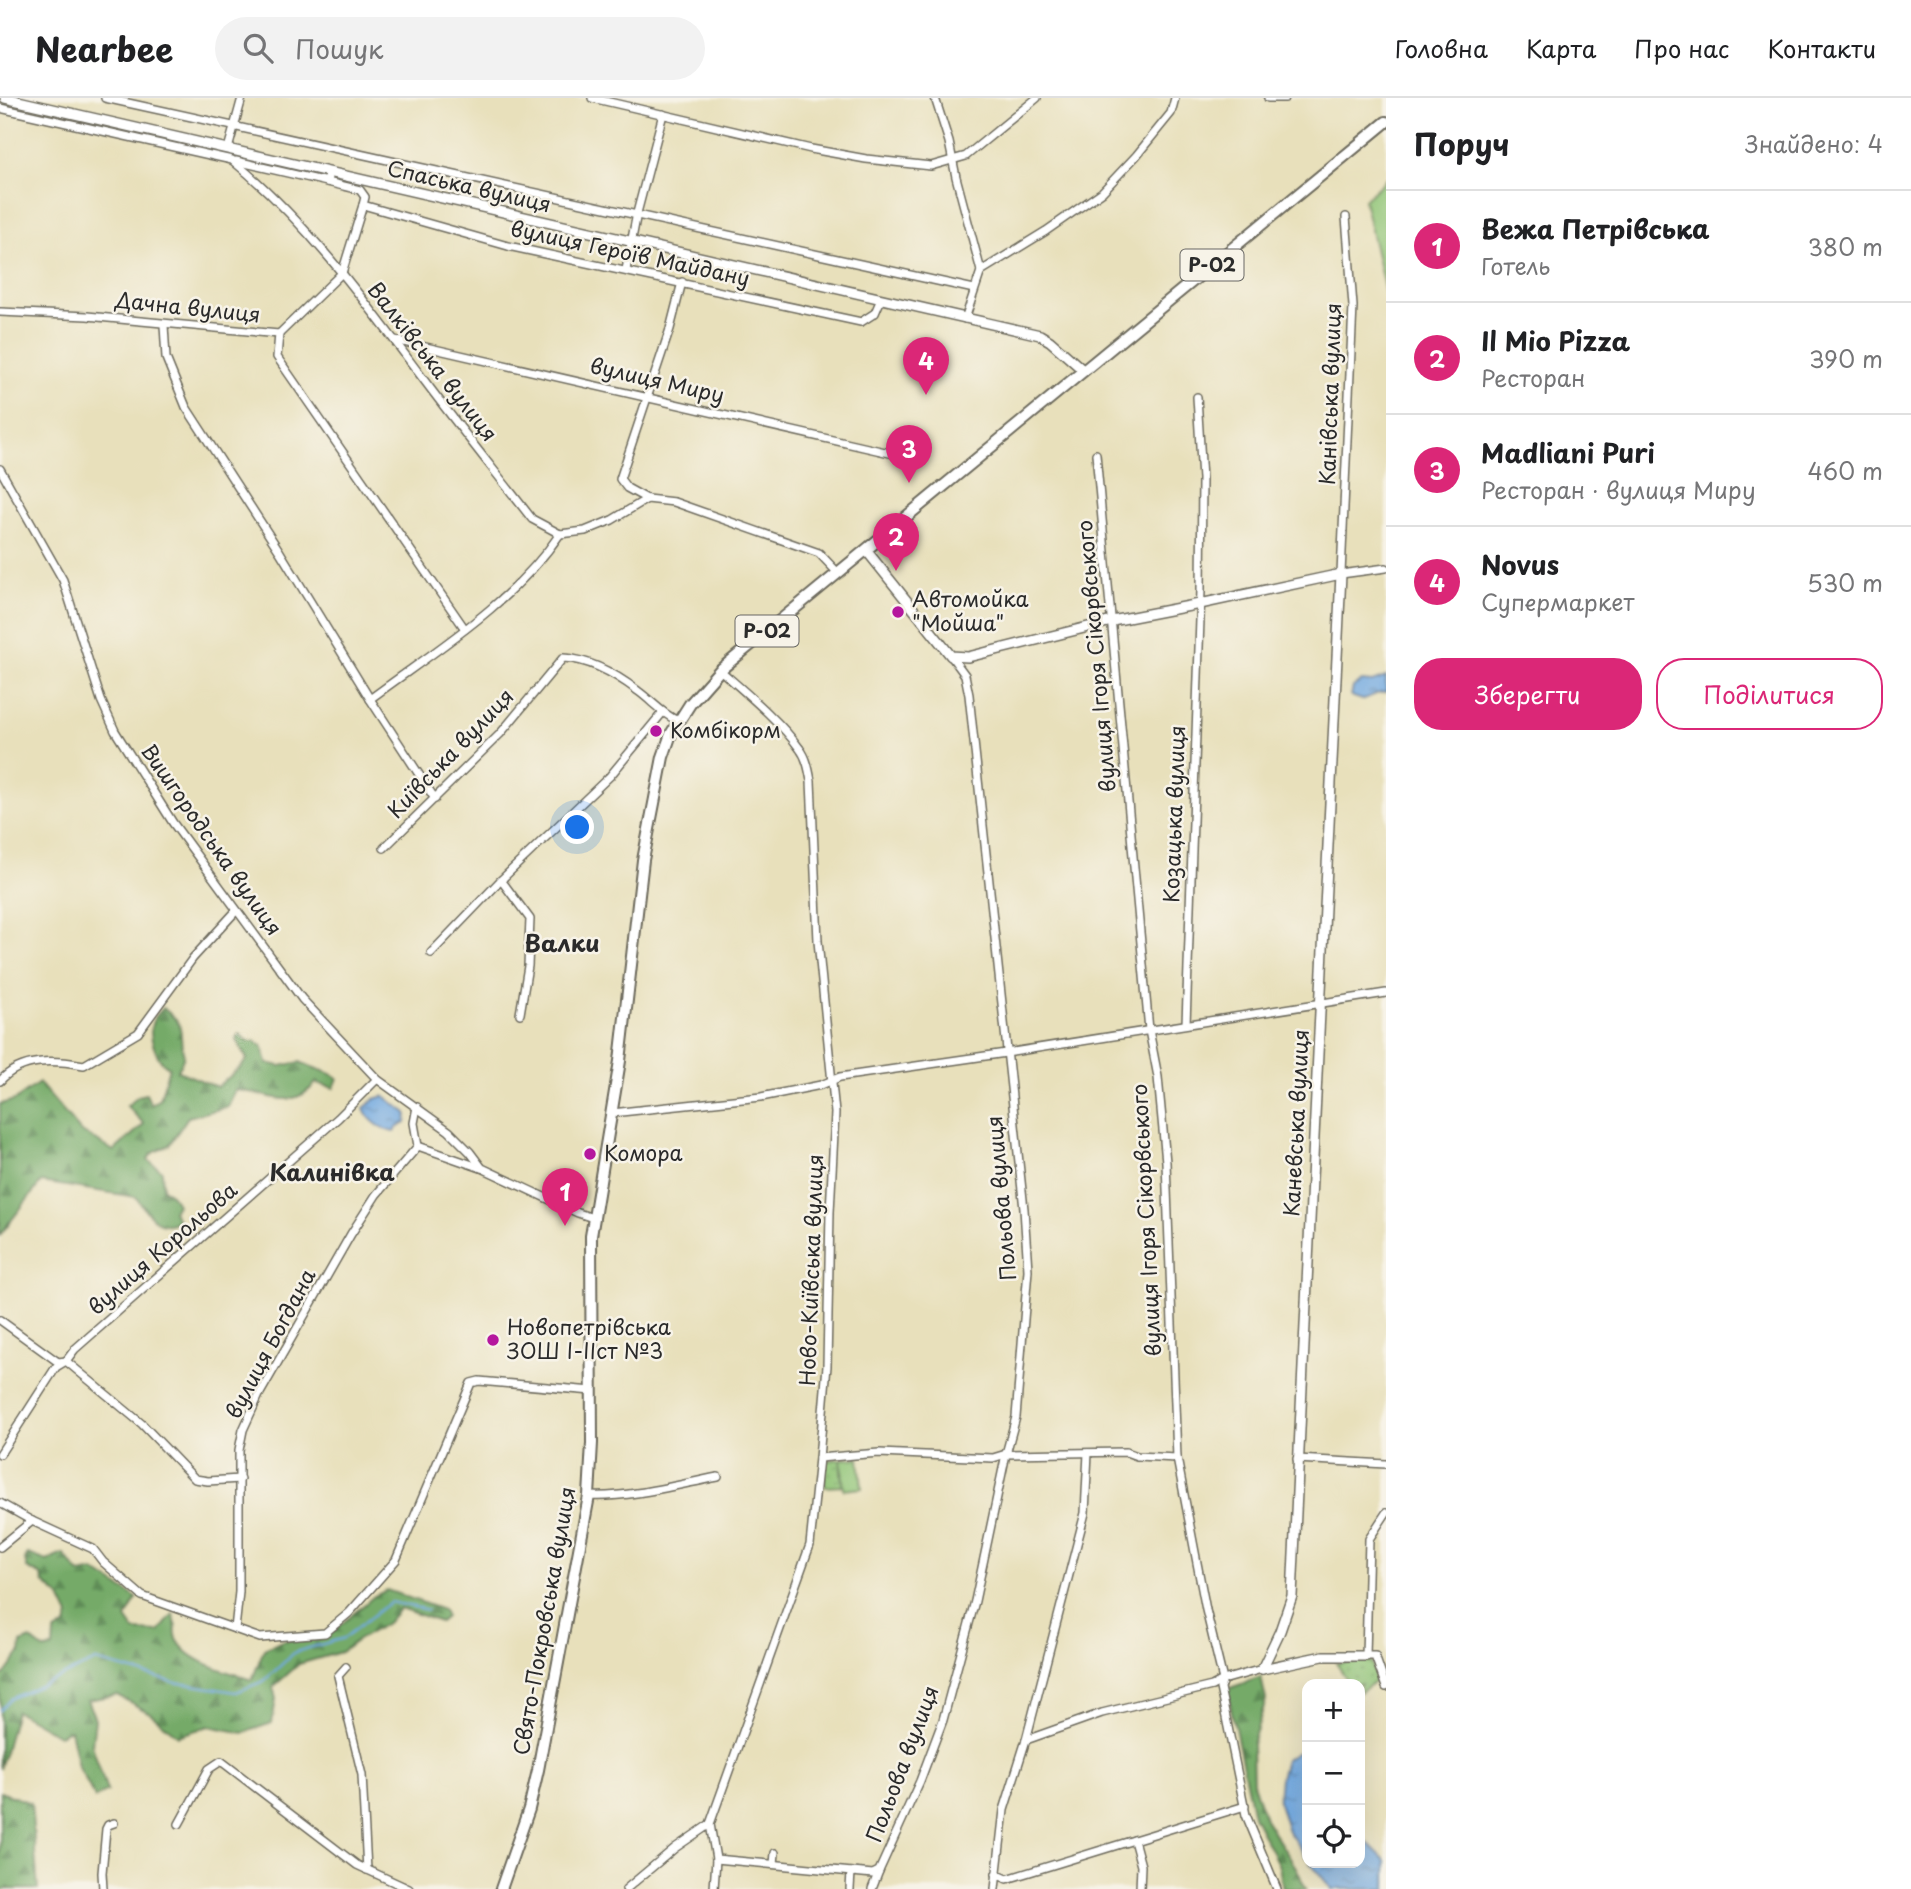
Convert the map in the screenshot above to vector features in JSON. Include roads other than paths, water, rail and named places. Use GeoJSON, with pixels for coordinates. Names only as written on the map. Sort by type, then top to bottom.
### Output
{"type":"FeatureCollection","features":[{"type":"Feature","properties":{"kind":"main road","name":"Свято-Покровська вулиця"},"geometry":{"type":"LineString","coordinates":[[501,1889],[529,1809],[538,1770],[589,1496],[592,1443],[593,1218],[612,1113],[645,849],[663,757],[678,721],[720,670],[1386,122]]}},
{"type":"Feature","properties":{"kind":"street","name":"Спаська вулиця"},"geometry":{"type":"LineString","coordinates":[[5,98],[228,149],[328,177],[1040,335],[1060,348],[1084,371]]}},
{"type":"Feature","properties":{"kind":"street","name":"Спаська вулиця"},"geometry":{"type":"LineString","coordinates":[[105,98],[974,289]]}},
{"type":"Feature","properties":{"kind":"street"},"geometry":{"type":"LineString","coordinates":[[228,149],[242,98]]}},
{"type":"Feature","properties":{"kind":"street"},"geometry":{"type":"LineString","coordinates":[[592,98],[866,159],[932,166],[966,156],[1037,98]]}},
{"type":"Feature","properties":{"kind":"street"},"geometry":{"type":"LineString","coordinates":[[935,98],[981,271],[965,319]]}},
{"type":"Feature","properties":{"kind":"street"},"geometry":{"type":"LineString","coordinates":[[981,271],[1102,192],[1171,113],[1175,98]]}},
{"type":"Feature","properties":{"kind":"street"},"geometry":{"type":"LineString","coordinates":[[1269,98],[1285,98]]}},
{"type":"Feature","properties":{"kind":"street"},"geometry":{"type":"LineString","coordinates":[[0,108],[232,160],[328,177],[360,190],[365,197],[363,205]]}},
{"type":"Feature","properties":{"kind":"street"},"geometry":{"type":"LineString","coordinates":[[62,122],[65,112]]}},
{"type":"Feature","properties":{"kind":"street"},"geometry":{"type":"LineString","coordinates":[[626,270],[663,114]]}},
{"type":"Feature","properties":{"kind":"street","name":"Валківська вулиця"},"geometry":{"type":"LineString","coordinates":[[232,160],[302,225],[532,519],[560,534]]}},
{"type":"Feature","properties":{"kind":"street","name":"Дачна вулиця"},"geometry":{"type":"LineString","coordinates":[[0,312],[87,316],[279,334],[342,273],[363,205]]}},
{"type":"Feature","properties":{"kind":"street","name":"вулиця Героїв Майдану"},"geometry":{"type":"LineString","coordinates":[[363,205],[508,246],[861,322],[875,313],[881,299]]}},
{"type":"Feature","properties":{"kind":"street","name":"Канівська вулиця"},"geometry":{"type":"LineString","coordinates":[[1340,574],[1353,306],[1346,217]]}},
{"type":"Feature","properties":{"kind":"street"},"geometry":{"type":"LineString","coordinates":[[682,282],[620,479],[627,488],[647,499],[674,502],[806,548],[827,559],[838,573]]}},
{"type":"Feature","properties":{"kind":"street"},"geometry":{"type":"LineString","coordinates":[[164,325],[166,358],[186,407],[294,573],[370,699],[435,799]]}},
{"type":"Feature","properties":{"kind":"street"},"geometry":{"type":"LineString","coordinates":[[279,334],[277,356],[465,629]]}},
{"type":"Feature","properties":{"kind":"street","name":"вулиця Миру"},"geometry":{"type":"LineString","coordinates":[[394,340],[894,454],[902,456],[909,463]]}},
{"type":"Feature","properties":{"kind":"street","name":"Козацька вулиця"},"geometry":{"type":"LineString","coordinates":[[1186,1024],[1200,604],[1202,479],[1197,397]]}},
{"type":"Feature","properties":{"kind":"street","name":"вулиця Ігоря Сікорвського"},"geometry":{"type":"LineString","coordinates":[[1096,454],[1149,1030],[1158,1077],[1166,1162],[1177,1458],[1206,1610],[1223,1680],[1220,1688],[1245,1806],[1277,1889]]}},
{"type":"Feature","properties":{"kind":"street","name":"Вишгородська вулиця"},"geometry":{"type":"LineString","coordinates":[[0,469],[62,580],[101,700],[115,731],[173,823],[302,999],[377,1079],[449,1131],[482,1168]]}},
{"type":"Feature","properties":{"kind":"street"},"geometry":{"type":"LineString","coordinates":[[370,699],[489,610],[534,566],[560,534],[585,531],[612,520],[647,499]]}},
{"type":"Feature","properties":{"kind":"street","name":"Польова вулиця"},"geometry":{"type":"LineString","coordinates":[[716,1858],[873,1874],[879,1871],[920,1781],[943,1720],[975,1601],[1016,1417],[1028,1270],[1024,1209],[969,695],[965,674],[866,550]]}},
{"type":"Feature","properties":{"kind":"street"},"geometry":{"type":"LineString","coordinates":[[951,656],[968,657],[1112,621],[1340,574],[1386,568]]}},
{"type":"Feature","properties":{"kind":"street","name":"Каневська вулиця"},"geometry":{"type":"LineString","coordinates":[[1262,1669],[1280,1631],[1292,1595],[1340,574]]}},
{"type":"Feature","properties":{"kind":"street","name":"Київська вулиця"},"geometry":{"type":"LineString","coordinates":[[384,848],[500,734],[563,658],[577,658],[611,673],[678,721]]}},
{"type":"Feature","properties":{"kind":"street","name":"Ново-Київська вулиця"},"geometry":{"type":"LineString","coordinates":[[714,1889],[716,1858],[710,1824],[810,1545],[827,1366],[835,1113],[834,1079],[818,941],[811,781],[808,766],[802,750],[781,727],[720,670]]}},
{"type":"Feature","properties":{"kind":"street"},"geometry":{"type":"LineString","coordinates":[[431,953],[501,880],[610,776],[663,712]]}},
{"type":"Feature","properties":{"kind":"street"},"geometry":{"type":"LineString","coordinates":[[501,880],[530,919],[528,966],[520,1014]]}},
{"type":"Feature","properties":{"kind":"street"},"geometry":{"type":"LineString","coordinates":[[0,1081],[6,1074],[30,1063],[59,1061],[84,1065],[138,1033],[193,958],[236,911]]}},
{"type":"Feature","properties":{"kind":"street"},"geometry":{"type":"LineString","coordinates":[[612,1113],[761,1097],[821,1085],[834,1079],[1386,993]]}},
{"type":"Feature","properties":{"kind":"street","name":"вулиця Корольова"},"geometry":{"type":"LineString","coordinates":[[0,1454],[56,1367],[66,1361],[75,1349],[338,1118],[377,1079]]}},
{"type":"Feature","properties":{"kind":"street"},"geometry":{"type":"LineString","coordinates":[[417,1107],[414,1124],[418,1146]]}},
{"type":"Feature","properties":{"kind":"street","name":"Вишгородська вулиця"},"geometry":{"type":"LineString","coordinates":[[418,1146],[482,1168],[537,1192],[565,1208],[593,1218]]}},
{"type":"Feature","properties":{"kind":"street","name":"вулиця Богдана"},"geometry":{"type":"LineString","coordinates":[[235,1629],[239,1592],[239,1450],[243,1430],[259,1395],[370,1205],[418,1146]]}},
{"type":"Feature","properties":{"kind":"street"},"geometry":{"type":"LineString","coordinates":[[0,1320],[58,1362],[66,1361],[142,1424],[195,1479],[240,1479]]}},
{"type":"Feature","properties":{"kind":"street"},"geometry":{"type":"LineString","coordinates":[[0,1503],[93,1549],[103,1562],[142,1596],[260,1638],[325,1633],[349,1613],[396,1560],[471,1383],[479,1381],[592,1391]]}},
{"type":"Feature","properties":{"kind":"street"},"geometry":{"type":"LineString","coordinates":[[819,1458],[879,1453],[993,1458],[1006,1454],[1126,1452],[1137,1456],[1177,1458]]}},
{"type":"Feature","properties":{"kind":"street"},"geometry":{"type":"LineString","coordinates":[[995,1889],[1004,1810],[1026,1740],[1085,1513],[1088,1453]]}},
{"type":"Feature","properties":{"kind":"street"},"geometry":{"type":"LineString","coordinates":[[1297,1459],[1386,1464]]}},
{"type":"Feature","properties":{"kind":"street"},"geometry":{"type":"LineString","coordinates":[[589,1496],[603,1497],[718,1477]]}},
{"type":"Feature","properties":{"kind":"street"},"geometry":{"type":"LineString","coordinates":[[1366,1656],[1369,1539],[1386,1514]]}},
{"type":"Feature","properties":{"kind":"street"},"geometry":{"type":"LineString","coordinates":[[0,1547],[32,1521]]}},
{"type":"Feature","properties":{"kind":"street"},"geometry":{"type":"LineString","coordinates":[[1026,1740],[1102,1713],[1212,1686],[1223,1680],[1262,1669],[1323,1656],[1375,1656],[1386,1687]]}},
{"type":"Feature","properties":{"kind":"street"},"geometry":{"type":"LineString","coordinates":[[346,1667],[338,1676],[362,1775],[367,1870]]}},
{"type":"Feature","properties":{"kind":"street"},"geometry":{"type":"LineString","coordinates":[[179,1824],[209,1769],[221,1761],[306,1828],[367,1870],[409,1889]]}},
{"type":"Feature","properties":{"kind":"street"},"geometry":{"type":"LineString","coordinates":[[996,1874],[1007,1879],[1245,1806]]}},
{"type":"Feature","properties":{"kind":"street"},"geometry":{"type":"LineString","coordinates":[[103,1889],[106,1829],[114,1823]]}},
{"type":"Feature","properties":{"kind":"street"},"geometry":{"type":"LineString","coordinates":[[625,1889],[675,1848],[710,1824]]}},
{"type":"Feature","properties":{"kind":"street"},"geometry":{"type":"LineString","coordinates":[[1134,1840],[1141,1866],[1140,1889]]}},
{"type":"Feature","properties":{"kind":"street"},"geometry":{"type":"LineString","coordinates":[[774,1864],[775,1853]]}},
{"type":"Feature","properties":{"kind":"street"},"geometry":{"type":"LineString","coordinates":[[872,1889],[879,1871]]}},
{"type":"Feature","properties":{"kind":"street"},"geometry":{"type":"LineString","coordinates":[[850,1872],[850,1889]]}},
{"type":"Feature","properties":{"kind":"water"},"geometry":{"type":"Polygon","coordinates":[[[1386,677],[1386,692],[1362,700],[1351,696],[1353,687],[1362,681],[1372,682],[1386,677]]]}},
{"type":"Feature","properties":{"kind":"water"},"geometry":{"type":"Polygon","coordinates":[[[384,1096],[407,1113],[406,1123],[394,1132],[376,1124],[364,1108],[384,1096]]]}},
{"type":"Feature","properties":{"kind":"water"},"geometry":{"type":"Polygon","coordinates":[[[1298,1752],[1302,1754],[1302,1851],[1288,1831],[1278,1800],[1285,1760],[1298,1752]]]}},
{"type":"Feature","properties":{"kind":"water"},"geometry":{"type":"Polygon","coordinates":[[[1365,1840],[1386,1861],[1386,1889],[1332,1889],[1314,1868],[1365,1868],[1365,1840]]]}},
{"type":"Feature","properties":{"kind":"waterway"},"geometry":{"type":"LineString","coordinates":[[0,1710],[10,1699],[96,1661],[173,1682],[236,1692],[264,1681],[295,1652],[344,1638],[390,1602],[428,1610]]}},
{"type":"Feature","properties":{"kind":"place","name":"Novus"},"geometry":{"type":"Point","coordinates":[926,395]}},
{"type":"Feature","properties":{"kind":"place","name":"Madliani Puri"},"geometry":{"type":"Point","coordinates":[909,483]}},
{"type":"Feature","properties":{"kind":"place","name":"Il Mio Pizza"},"geometry":{"type":"Point","coordinates":[896,571]}},
{"type":"Feature","properties":{"kind":"place","name":"Автомойка \"Мойша\""},"geometry":{"type":"Point","coordinates":[898,612]}},
{"type":"Feature","properties":{"kind":"place","name":"Комбікорм"},"geometry":{"type":"Point","coordinates":[656,731]}},
{"type":"Feature","properties":{"kind":"place","name":"Комора"},"geometry":{"type":"Point","coordinates":[590,1154]}},
{"type":"Feature","properties":{"kind":"place","name":"Вежа Петрівська"},"geometry":{"type":"Point","coordinates":[565,1226]}},
{"type":"Feature","properties":{"kind":"place","name":"Новопетрівська ЗОШ I-IIст №3"},"geometry":{"type":"Point","coordinates":[493,1340]}},
{"type":"Feature","properties":{"kind":"district","name":"Валки"},"geometry":{"type":"Point","coordinates":[562,944]}},
{"type":"Feature","properties":{"kind":"district","name":"Калинівка"},"geometry":{"type":"Point","coordinates":[332,1173]}}]}
